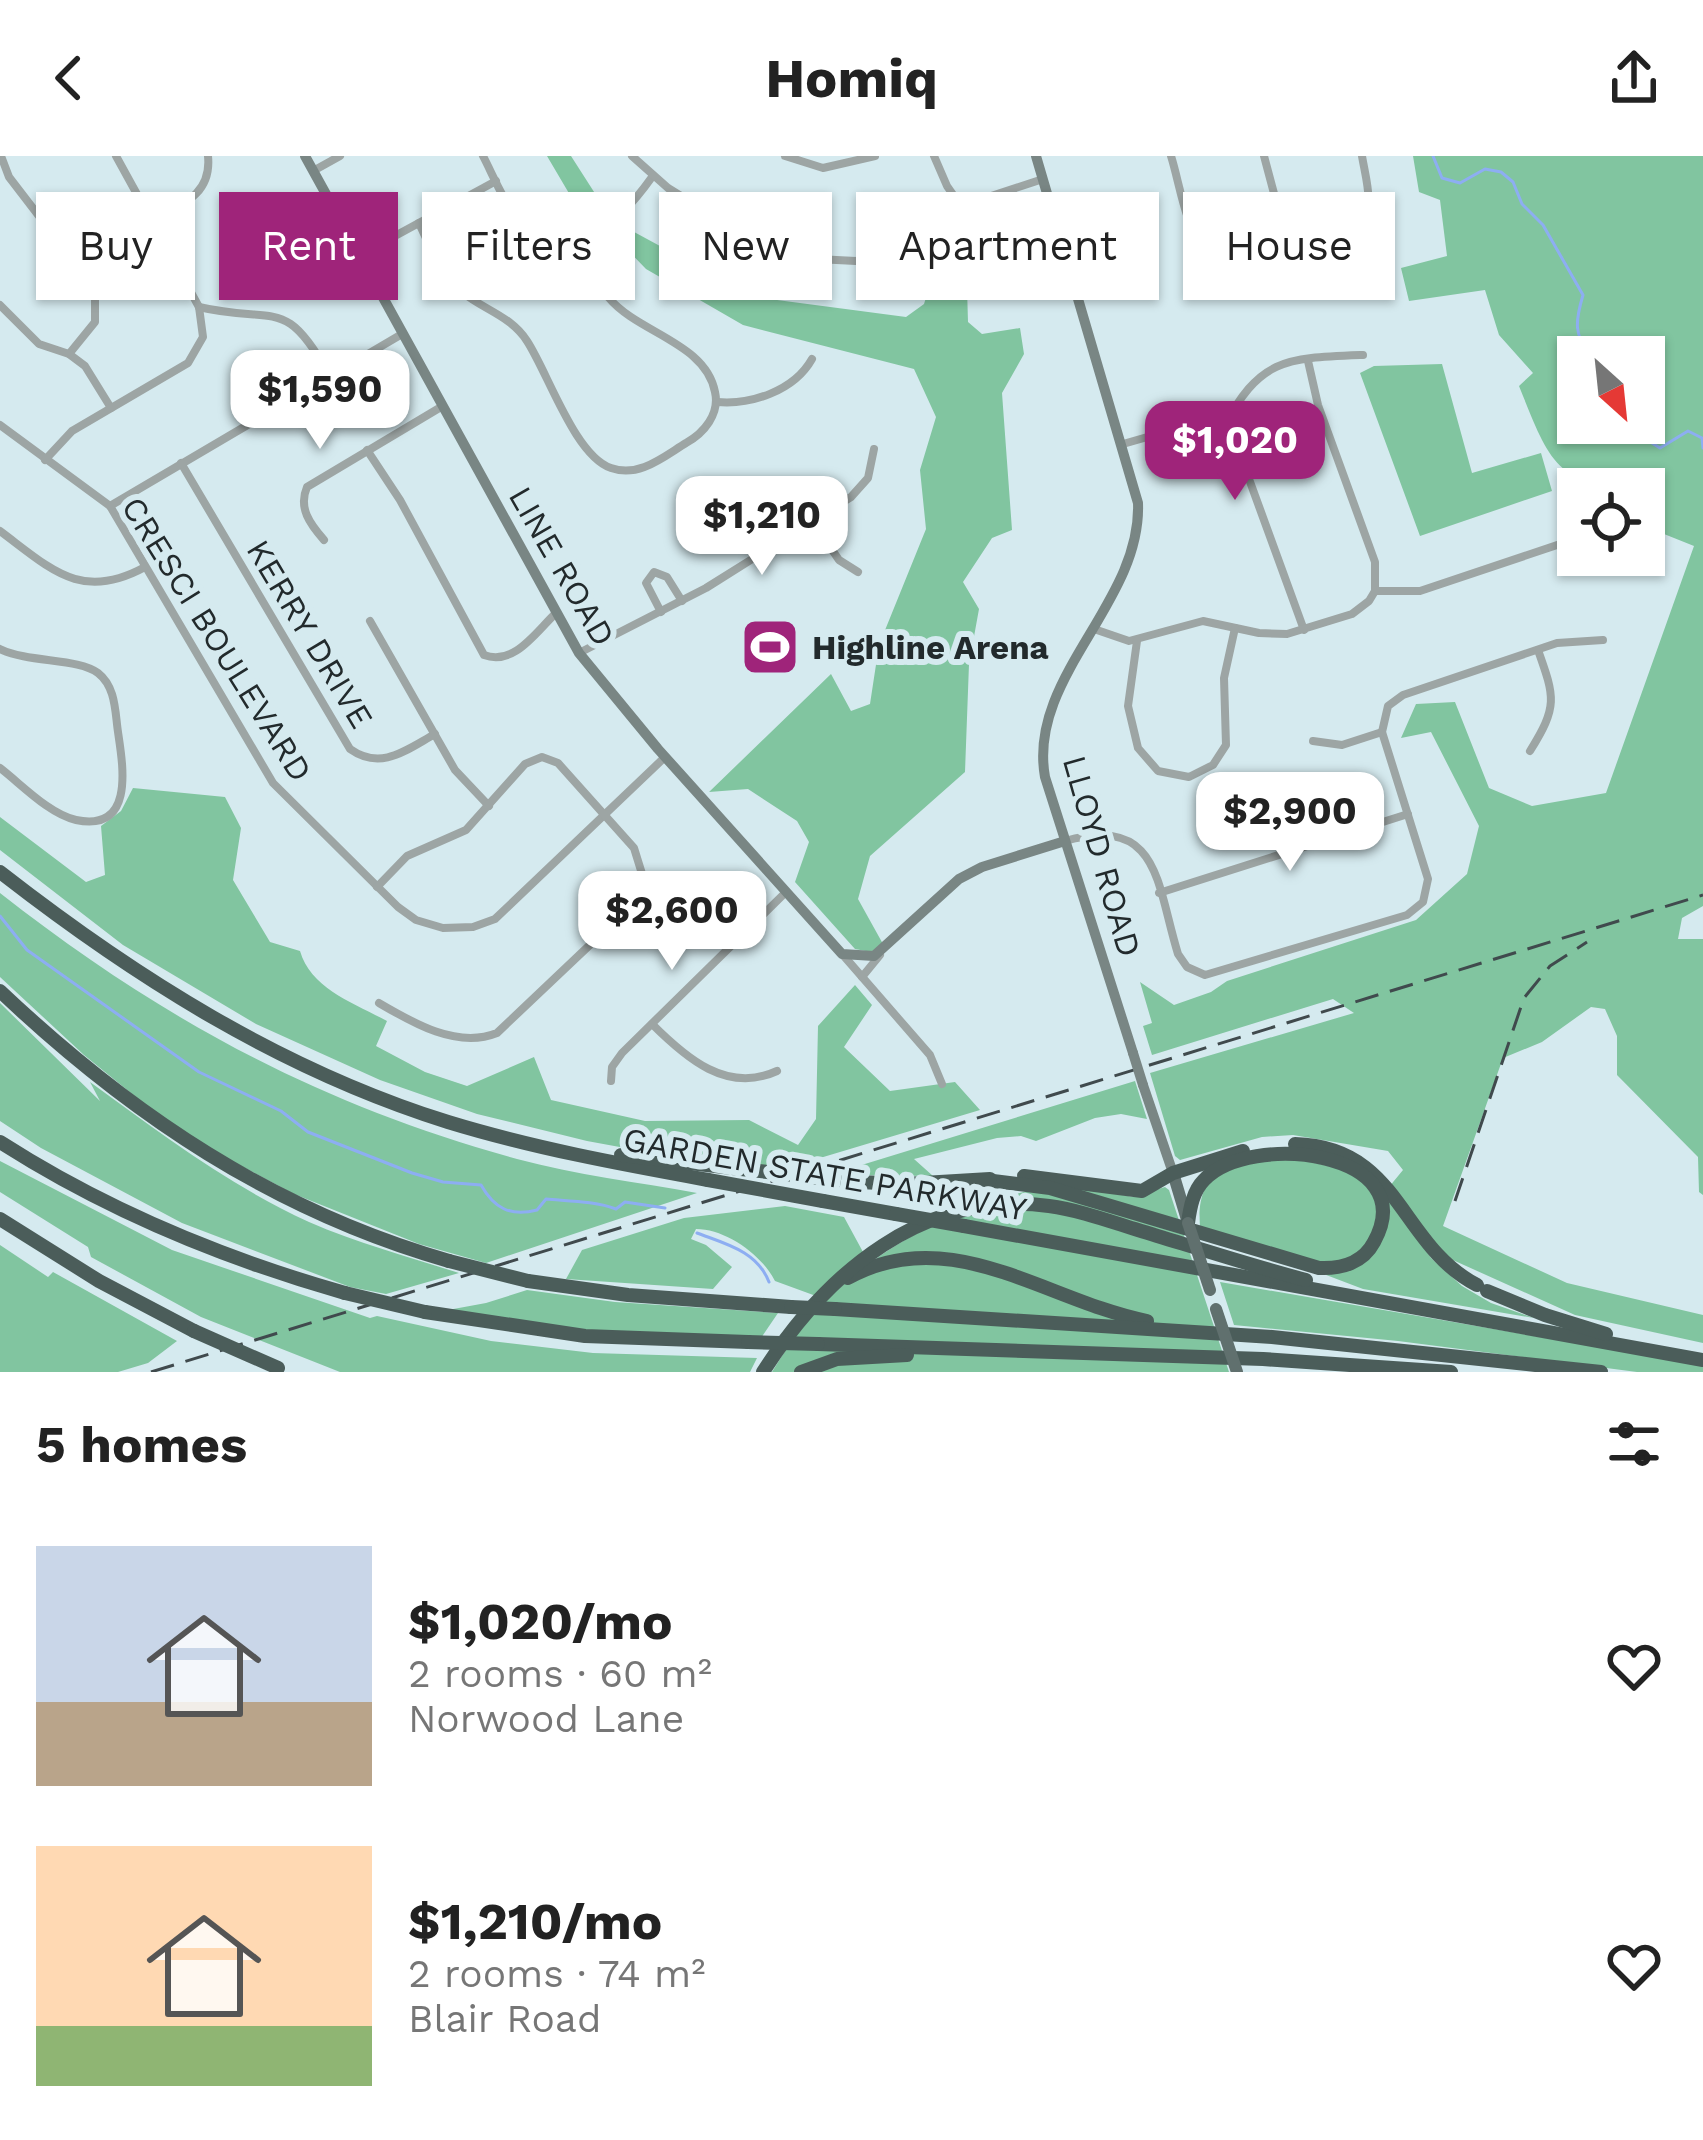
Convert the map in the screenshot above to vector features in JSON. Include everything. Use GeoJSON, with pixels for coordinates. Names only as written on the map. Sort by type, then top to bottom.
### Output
{"type":"FeatureCollection","features":[{"type":"Feature","properties":{"kind":"highway","name":"GARDEN STATE PARKWAY"},"geometry":{"type":"LineString","coordinates":[[0,872],[119,961],[264,1046],[394,1103],[556,1150],[1703,1360]]}},
{"type":"Feature","properties":{"kind":"highway"},"geometry":{"type":"LineString","coordinates":[[0,991],[102,1082],[221,1165],[326,1218],[449,1261],[528,1281],[615,1294],[1352,1344],[1600,1372]]}},
{"type":"Feature","properties":{"kind":"highway"},"geometry":{"type":"LineString","coordinates":[[0,1142],[179,1235],[345,1293],[425,1312],[571,1334],[1292,1360],[1451,1372]]}},
{"type":"Feature","properties":{"kind":"highway"},"geometry":{"type":"LineString","coordinates":[[556,1150],[857,1182],[1048,1177],[1135,1192],[1173,1173],[1246,1150],[1317,1146],[1343,1153],[1374,1171],[1435,1255],[1482,1288],[1656,1352]]}},
{"type":"Feature","properties":{"kind":"highway"},"geometry":{"type":"LineString","coordinates":[[985,1180],[1050,1188],[1319,1268],[1348,1264],[1369,1250],[1380,1226],[1380,1203],[1370,1182],[1345,1163],[1307,1154],[1274,1155],[1229,1165],[1207,1177],[1195,1193],[1188,1223]]}},
{"type":"Feature","properties":{"kind":"highway"},"geometry":{"type":"LineString","coordinates":[[763,1372],[791,1331],[871,1252],[912,1227],[964,1208],[1026,1204],[1080,1212],[1344,1295]]}},
{"type":"Feature","properties":{"kind":"highway"},"geometry":{"type":"LineString","coordinates":[[0,1219],[87,1274],[194,1331],[283,1370]]}},
{"type":"Feature","properties":{"kind":"highway"},"geometry":{"type":"LineString","coordinates":[[827,1292],[888,1262],[956,1257],[1105,1312],[1187,1332]]}},
{"type":"Feature","properties":{"kind":"highway"},"geometry":{"type":"LineString","coordinates":[[801,1372],[860,1356],[1025,1351]]}},
{"type":"Feature","properties":{"kind":"main road","name":"LLOYD ROAD"},"geometry":{"type":"LineString","coordinates":[[1173,1173],[1237,1372]]}},
{"type":"Feature","properties":{"kind":"street"},"geometry":{"type":"LineString","coordinates":[[1,156],[9,177],[95,289],[95,322],[69,354]]}},
{"type":"Feature","properties":{"kind":"street"},"geometry":{"type":"LineString","coordinates":[[116,156],[136,192]]}},
{"type":"Feature","properties":{"kind":"street"},"geometry":{"type":"LineString","coordinates":[[195,195],[207,178],[208,156]]}},
{"type":"Feature","properties":{"kind":"street","name":"LINE ROAD"},"geometry":{"type":"LineString","coordinates":[[305,156],[325,192]]}},
{"type":"Feature","properties":{"kind":"street"},"geometry":{"type":"LineString","coordinates":[[313,171],[340,156]]}},
{"type":"Feature","properties":{"kind":"street"},"geometry":{"type":"LineString","coordinates":[[483,156],[502,192]]}},
{"type":"Feature","properties":{"kind":"street"},"geometry":{"type":"LineString","coordinates":[[632,156],[652,176],[760,245],[797,258],[856,261]]}},
{"type":"Feature","properties":{"kind":"street"},"geometry":{"type":"LineString","coordinates":[[784,156],[824,168],[874,156]]}},
{"type":"Feature","properties":{"kind":"street"},"geometry":{"type":"LineString","coordinates":[[934,156],[951,192]]}},
{"type":"Feature","properties":{"kind":"street","name":"LLOYD ROAD"},"geometry":{"type":"LineString","coordinates":[[1036,156],[1138,503],[1137,535],[1129,563],[1054,703],[1043,736],[1045,777],[1173,1173]]}},
{"type":"Feature","properties":{"kind":"street"},"geometry":{"type":"LineString","coordinates":[[1171,156],[1183,194]]}},
{"type":"Feature","properties":{"kind":"street"},"geometry":{"type":"LineString","coordinates":[[1264,156],[1274,192]]}},
{"type":"Feature","properties":{"kind":"street"},"geometry":{"type":"LineString","coordinates":[[1362,156],[1367,192]]}},
{"type":"Feature","properties":{"kind":"street"},"geometry":{"type":"LineString","coordinates":[[635,197],[652,176]]}},
{"type":"Feature","properties":{"kind":"street"},"geometry":{"type":"LineString","coordinates":[[1000,192],[1043,179]]}},
{"type":"Feature","properties":{"kind":"street"},"geometry":{"type":"LineString","coordinates":[[398,234],[496,181]]}},
{"type":"Feature","properties":{"kind":"street"},"geometry":{"type":"LineString","coordinates":[[418,223],[454,284],[524,336],[584,446],[599,462],[620,471],[651,464],[698,435],[717,402],[704,365],[612,300]]}},
{"type":"Feature","properties":{"kind":"street"},"geometry":{"type":"LineString","coordinates":[[45,460],[72,431],[194,357],[203,338],[195,300]]}},
{"type":"Feature","properties":{"kind":"street","name":"LINE ROAD"},"geometry":{"type":"LineString","coordinates":[[384,300],[579,652],[664,757],[930,1055],[942,1084]]}},
{"type":"Feature","properties":{"kind":"street"},"geometry":{"type":"LineString","coordinates":[[0,305],[39,344],[69,354],[85,366],[111,409]]}},
{"type":"Feature","properties":{"kind":"street"},"geometry":{"type":"LineString","coordinates":[[199,307],[289,321],[308,337],[329,375]]}},
{"type":"Feature","properties":{"kind":"street"},"geometry":{"type":"LineString","coordinates":[[110,506],[402,334]]}},
{"type":"Feature","properties":{"kind":"street"},"geometry":{"type":"LineString","coordinates":[[1222,430],[1259,375],[1276,366],[1363,355]]}},
{"type":"Feature","properties":{"kind":"street"},"geometry":{"type":"LineString","coordinates":[[717,402],[740,404],[761,398],[800,375],[812,359]]}},
{"type":"Feature","properties":{"kind":"street"},"geometry":{"type":"LineString","coordinates":[[1094,629],[1115,639],[1137,641],[1194,622],[1272,634],[1304,630],[1358,610],[1375,591],[1375,562],[1318,405],[1309,361]]}},
{"type":"Feature","properties":{"kind":"street"},"geometry":{"type":"LineString","coordinates":[[324,540],[303,504],[311,482],[441,406]]}},
{"type":"Feature","properties":{"kind":"street","name":"CRESCI BOULEVARD"},"geometry":{"type":"LineString","coordinates":[[0,425],[110,506],[274,785],[403,912],[422,922],[451,929],[479,925],[510,908],[664,757]]}},
{"type":"Feature","properties":{"kind":"street"},"geometry":{"type":"LineString","coordinates":[[1123,444],[1189,425],[1222,430],[1241,457],[1304,630]]}},
{"type":"Feature","properties":{"kind":"street"},"geometry":{"type":"LineString","coordinates":[[579,652],[682,601],[813,522],[865,483],[874,449]]}},
{"type":"Feature","properties":{"kind":"street"},"geometry":{"type":"LineString","coordinates":[[367,450],[400,500],[457,613],[484,655],[509,657],[555,614]]}},
{"type":"Feature","properties":{"kind":"street","name":"KERRY DRIVE"},"geometry":{"type":"LineString","coordinates":[[182,463],[350,749],[367,759],[385,760],[435,734]]}},
{"type":"Feature","properties":{"kind":"street"},"geometry":{"type":"LineString","coordinates":[[755,557],[740,531],[743,518],[757,517],[775,545]]}},
{"type":"Feature","properties":{"kind":"street"},"geometry":{"type":"LineString","coordinates":[[813,522],[838,560],[858,572]]}},
{"type":"Feature","properties":{"kind":"street"},"geometry":{"type":"LineString","coordinates":[[0,531],[50,569],[78,581],[116,580],[145,567]]}},
{"type":"Feature","properties":{"kind":"street"},"geometry":{"type":"LineString","coordinates":[[1375,591],[1420,591],[1557,545]]}},
{"type":"Feature","properties":{"kind":"street"},"geometry":{"type":"LineString","coordinates":[[661,611],[646,583],[654,572],[664,573],[682,601]]}},
{"type":"Feature","properties":{"kind":"street"},"geometry":{"type":"LineString","coordinates":[[370,621],[464,782],[489,806]]}},
{"type":"Feature","properties":{"kind":"street"},"geometry":{"type":"LineString","coordinates":[[1137,641],[1128,706],[1138,748],[1158,771],[1189,777],[1213,765],[1226,745],[1224,678],[1235,628]]}},
{"type":"Feature","properties":{"kind":"street"},"geometry":{"type":"LineString","coordinates":[[862,977],[959,879],[982,867],[1102,832],[1128,839],[1145,855],[1182,961],[1205,975],[1407,915],[1423,902],[1428,887],[1382,732],[1384,714],[1397,698],[1538,650],[1603,640]]}},
{"type":"Feature","properties":{"kind":"street"},"geometry":{"type":"LineString","coordinates":[[0,649],[32,661],[86,667],[105,680],[113,696],[124,788],[118,803],[106,814],[82,821],[60,813],[0,768]]}},
{"type":"Feature","properties":{"kind":"street"},"geometry":{"type":"LineString","coordinates":[[1530,751],[1553,706],[1538,650]]}},
{"type":"Feature","properties":{"kind":"street"},"geometry":{"type":"LineString","coordinates":[[1313,741],[1334,746],[1382,732]]}},
{"type":"Feature","properties":{"kind":"street"},"geometry":{"type":"LineString","coordinates":[[377,887],[402,859],[459,835],[524,764],[542,757],[558,763],[605,815],[640,858],[644,877],[640,893],[512,1023],[491,1036],[464,1039],[379,1003]]}},
{"type":"Feature","properties":{"kind":"street"},"geometry":{"type":"LineString","coordinates":[[1159,893],[1408,814]]}},
{"type":"Feature","properties":{"kind":"street"},"geometry":{"type":"LineString","coordinates":[[610,1081],[616,1059],[786,892]]}},
{"type":"Feature","properties":{"kind":"street"},"geometry":{"type":"LineString","coordinates":[[842,954],[858,958],[882,952]]}},
{"type":"Feature","properties":{"kind":"street"},"geometry":{"type":"LineString","coordinates":[[652,1024],[686,1057],[710,1070],[753,1079],[777,1071]]}},
{"type":"Feature","properties":{"kind":"green space"},"geometry":{"type":"Polygon","coordinates":[[[547,156],[571,156],[594,192],[568,192],[547,156]]]}},
{"type":"Feature","properties":{"kind":"green space"},"geometry":{"type":"Polygon","coordinates":[[[1413,156],[1703,156],[1703,906],[1682,918],[1678,939],[1703,939],[1703,1195],[1698,1157],[1617,1075],[1617,1036],[1605,1009],[1591,1007],[1542,1042],[1503,1058],[1443,1226],[1567,1283],[1703,1315],[1703,1343],[1575,1315],[1435,1252],[1389,1187],[1403,1170],[1388,1151],[1293,1135],[1262,1137],[1180,1160],[1150,1073],[1354,1013],[1333,999],[1152,1055],[1143,1026],[1152,1023],[1140,982],[1174,1005],[1227,981],[1416,920],[1467,874],[1479,826],[1431,732],[1401,738],[1416,704],[1455,702],[1489,788],[1532,806],[1606,793],[1694,546],[1665,534],[1665,468],[1560,465],[1539,433],[1519,386],[1533,373],[1499,335],[1485,290],[1409,301],[1401,268],[1447,256],[1440,200],[1419,192],[1413,156]]]}},
{"type":"Feature","properties":{"kind":"green space"},"geometry":{"type":"Polygon","coordinates":[[[635,232],[659,245],[659,277],[635,258],[635,232]]]}},
{"type":"Feature","properties":{"kind":"green space"},"geometry":{"type":"Polygon","coordinates":[[[700,300],[777,300],[906,317],[925,300],[967,300],[968,322],[982,334],[1020,328],[1024,354],[1002,393],[1012,530],[992,538],[963,582],[979,609],[969,664],[965,772],[870,856],[858,899],[883,944],[871,952],[855,949],[795,882],[809,842],[797,821],[748,789],[709,792],[831,674],[851,711],[870,704],[879,645],[926,529],[920,470],[936,417],[914,369],[743,325],[700,300]]]}},
{"type":"Feature","properties":{"kind":"green space"},"geometry":{"type":"Polygon","coordinates":[[[1442,364],[1472,473],[1541,453],[1552,491],[1420,536],[1360,373],[1374,366],[1442,364]]]}},
{"type":"Feature","properties":{"kind":"green space"},"geometry":{"type":"Polygon","coordinates":[[[133,788],[225,797],[241,828],[233,880],[270,942],[300,951],[324,985],[387,1021],[376,1046],[425,1072],[467,1086],[534,1057],[551,1100],[645,1121],[749,1120],[798,1145],[816,1119],[818,1026],[855,985],[872,1005],[844,1047],[890,1091],[955,1082],[980,1110],[780,1170],[745,1170],[587,1141],[477,1114],[380,1080],[256,1024],[123,945],[0,850],[0,817],[86,882],[105,875],[101,826],[121,811],[133,788]]]}},
{"type":"Feature","properties":{"kind":"green space"},"geometry":{"type":"Polygon","coordinates":[[[0,893],[182,1018],[309,1084],[375,1112],[517,1159],[697,1193],[486,1263],[419,1244],[294,1194],[213,1151],[147,1106],[0,977],[0,893]]]}},
{"type":"Feature","properties":{"kind":"green space"},"geometry":{"type":"Polygon","coordinates":[[[0,1003],[100,1101],[90,1082],[251,1192],[327,1230],[459,1273],[386,1294],[350,1287],[182,1223],[41,1148],[0,1121],[0,1003]]]}},
{"type":"Feature","properties":{"kind":"green space"},"geometry":{"type":"Polygon","coordinates":[[[1135,1081],[1147,1119],[1121,1114],[1095,1118],[1036,1141],[1021,1136],[997,1138],[914,1159],[933,1176],[829,1175],[1135,1081]]]}},
{"type":"Feature","properties":{"kind":"green space"},"geometry":{"type":"Polygon","coordinates":[[[1293,1158],[1346,1170],[1397,1206],[1431,1258],[1462,1286],[1491,1303],[1534,1318],[1363,1289],[1200,1227],[1200,1205],[1213,1178],[1239,1166],[1293,1158]]]}},
{"type":"Feature","properties":{"kind":"green space"},"geometry":{"type":"Polygon","coordinates":[[[0,1161],[172,1250],[370,1318],[491,1341],[593,1353],[757,1358],[750,1372],[340,1372],[201,1317],[91,1257],[88,1247],[0,1192],[0,1161]]]}},
{"type":"Feature","properties":{"kind":"green space"},"geometry":{"type":"Polygon","coordinates":[[[1062,1183],[1133,1197],[1165,1187],[1169,1190],[1229,1372],[772,1372],[827,1300],[896,1246],[975,1207],[1062,1183]]]}},
{"type":"Feature","properties":{"kind":"green space"},"geometry":{"type":"Polygon","coordinates":[[[785,1206],[844,1217],[863,1252],[816,1296],[775,1281],[742,1245],[696,1229],[691,1239],[732,1267],[713,1289],[566,1279],[582,1250],[684,1218],[785,1206]]]}},
{"type":"Feature","properties":{"kind":"green space"},"geometry":{"type":"Polygon","coordinates":[[[0,1245],[48,1277],[53,1272],[177,1341],[148,1363],[118,1372],[0,1372],[0,1245]]]}},
{"type":"Feature","properties":{"kind":"green space"},"geometry":{"type":"Polygon","coordinates":[[[1220,1282],[1703,1365],[1703,1372],[1637,1372],[1234,1325],[1220,1282]]]}},
{"type":"Feature","properties":{"kind":"green space"},"geometry":{"type":"Polygon","coordinates":[[[527,1290],[615,1302],[778,1313],[761,1338],[580,1331],[448,1310],[527,1290]]]}},
{"type":"Feature","properties":{"kind":"waterway"},"geometry":{"type":"LineString","coordinates":[[1433,156],[1442,178],[1460,183],[1485,169],[1501,172],[1513,182],[1522,204],[1543,225],[1583,295],[1579,336]]}},
{"type":"Feature","properties":{"kind":"waterway"},"geometry":{"type":"LineString","coordinates":[[1654,444],[1660,448],[1688,431],[1702,438],[1703,448]]}},
{"type":"Feature","properties":{"kind":"waterway"},"geometry":{"type":"LineString","coordinates":[[0,916],[27,950],[199,1072],[281,1111],[308,1132],[412,1173],[481,1185],[491,1200],[511,1211],[537,1210],[546,1199],[616,1209],[625,1202],[665,1208]]}},
{"type":"Feature","properties":{"kind":"waterway"},"geometry":{"type":"LineString","coordinates":[[697,1233],[749,1256],[769,1282]]}},
{"type":"Feature","properties":{"kind":"railway"},"geometry":{"type":"LineString","coordinates":[[151,1372],[1703,895]]}},
{"type":"Feature","properties":{"kind":"railway"},"geometry":{"type":"LineString","coordinates":[[1455,1201],[1524,998],[1550,966],[1587,942]]}},
{"type":"Feature","properties":{"kind":"place","name":"Highline Arena"},"geometry":{"type":"Point","coordinates":[770,647]}}]}
